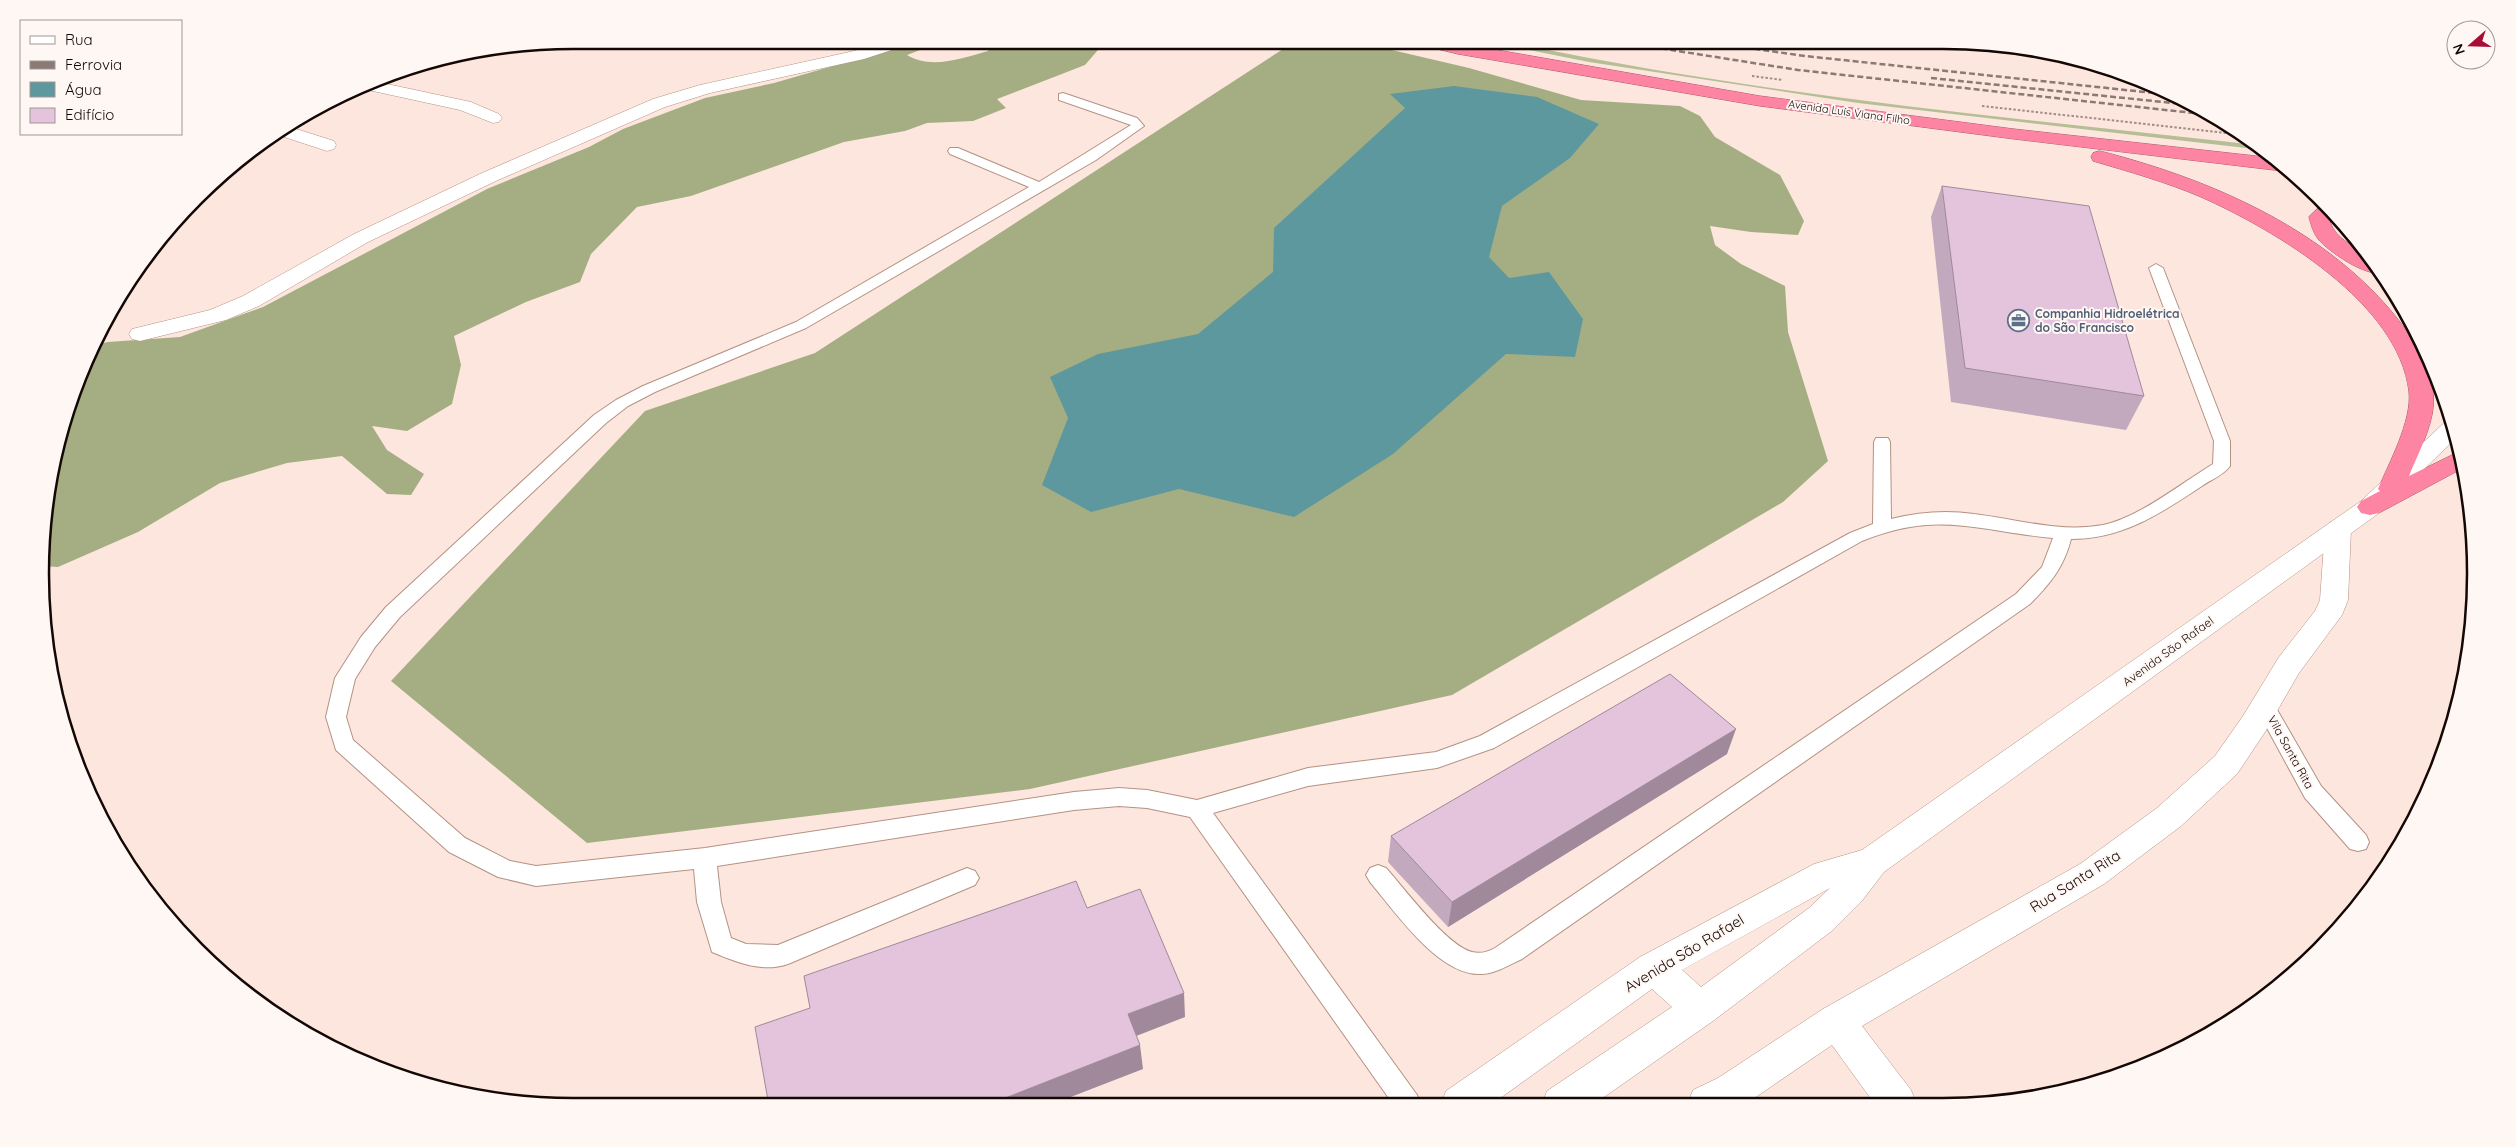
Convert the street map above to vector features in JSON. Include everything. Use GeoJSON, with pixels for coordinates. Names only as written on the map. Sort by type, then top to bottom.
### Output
{"type":"FeatureCollection","features":[{"type":"Feature","properties":{"kind":"highway","name":"Avenida Luís Viana Filho"},"geometry":{"type":"LineString","coordinates":[[1458,49],[1760,101],[2271,165]]}},
{"type":"Feature","properties":{"kind":"highway"},"geometry":{"type":"LineString","coordinates":[[2014,134],[2134,167],[2220,199],[2291,238],[2329,264],[2358,288],[2383,314],[2400,336],[2414,366],[2422,393],[2415,430],[2381,498]]}},
{"type":"Feature","properties":{"kind":"highway"},"geometry":{"type":"LineString","coordinates":[[2323,212],[2319,216],[2323,231],[2341,247],[2363,259]]}},
{"type":"Feature","properties":{"kind":"highway"},"geometry":{"type":"LineString","coordinates":[[2381,498],[2455,462]]}},
{"type":"Feature","properties":{"kind":"street"},"geometry":{"type":"LineString","coordinates":[[140,334],[218,315],[251,301],[361,238],[481,181],[659,103],[706,89],[876,49]]}},
{"type":"Feature","properties":{"kind":"street"},"geometry":{"type":"LineString","coordinates":[[377,87],[458,104],[494,118]]}},
{"type":"Feature","properties":{"kind":"street"},"geometry":{"type":"LineString","coordinates":[[289,133],[327,145]]}},
{"type":"Feature","properties":{"kind":"street","name":"Avenida São Rafael"},"geometry":{"type":"LineString","coordinates":[[1570,1098],[1700,1010],[1821,919],[1849,892],[1872,862],[2381,498],[2448,433]]}},
{"type":"Feature","properties":{"kind":"street","name":"Rua Santa Rita"},"geometry":{"type":"LineString","coordinates":[[1728,1098],[1836,1020],[2100,868],[2169,817],[2226,765],[2265,706],[2289,665],[2328,615],[2334,600],[2338,560],[2338,529]]}},
{"type":"Feature","properties":{"kind":"street","name":"Avenida São Rafael"},"geometry":{"type":"LineString","coordinates":[[1469,1098],[1653,968],[1782,896],[1826,874],[1872,862]]}},
{"type":"Feature","properties":{"kind":"street"},"geometry":{"type":"LineString","coordinates":[[1653,968],[1700,1010]]}},
{"type":"Feature","properties":{"kind":"street"},"geometry":{"type":"LineString","coordinates":[[1836,1020],[1893,1098]]}},
{"type":"Feature","properties":{"kind":"lane"},"geometry":{"type":"LineString","coordinates":[[1063,97],[1133,121],[1138,126],[1040,187],[801,325],[622,402],[600,419],[393,612],[368,642],[345,678],[336,717],[344,744],[457,845],[506,870],[536,876],[705,858],[1074,801],[1119,798],[1147,799],[1197,808],[1308,778],[1437,760],[1487,742],[1856,537],[1882,526],[1928,517],[1956,518],[2063,534],[2103,531],[2131,521],[2221,466],[2222,441],[2156,268]]}},
{"type":"Feature","properties":{"kind":"lane"},"geometry":{"type":"LineString","coordinates":[[954,151],[1040,187]]}},
{"type":"Feature","properties":{"kind":"lane"},"geometry":{"type":"LineString","coordinates":[[1882,442],[1882,526]]}},
{"type":"Feature","properties":{"kind":"lane"},"geometry":{"type":"LineString","coordinates":[[1378,875],[1441,945],[1457,958],[1474,964],[1494,960],[1513,952],[2023,599],[2046,579],[2053,567],[2063,534]]}},
{"type":"Feature","properties":{"kind":"lane","name":"Vila Santa Rita"},"geometry":{"type":"LineString","coordinates":[[2265,706],[2313,792],[2358,842]]}},
{"type":"Feature","properties":{"kind":"lane"},"geometry":{"type":"LineString","coordinates":[[1197,808],[1404,1098]]}},
{"type":"Feature","properties":{"kind":"lane"},"geometry":{"type":"LineString","coordinates":[[705,858],[709,902],[721,946],[745,955],[779,956],[968,878]]}},
{"type":"Feature","properties":{"kind":"path"},"geometry":{"type":"LineString","coordinates":[[1748,75],[1786,81]]}},
{"type":"Feature","properties":{"kind":"path"},"geometry":{"type":"LineString","coordinates":[[1982,106],[2228,133]]}},
{"type":"Feature","properties":{"kind":"green space"},"geometry":{"type":"Polygon","coordinates":[[[892,49],[923,49],[907,55],[926,62],[937,62],[958,59],[988,51],[989,49],[1099,49],[1085,65],[997,99],[1006,108],[973,121],[927,123],[905,131],[844,142],[691,196],[637,207],[591,254],[580,282],[526,302],[454,336],[461,365],[452,404],[407,431],[372,426],[387,450],[424,474],[411,495],[387,494],[342,456],[287,463],[220,483],[138,532],[58,567],[49,566],[53,505],[59,471],[77,405],[102,343],[180,337],[263,307],[487,189],[589,147],[623,129],[705,98],[774,83],[892,49]]]}},
{"type":"Feature","properties":{"kind":"green space"},"geometry":{"type":"Polygon","coordinates":[[[1283,49],[1388,49],[1469,68],[1581,100],[1680,106],[1700,116],[1715,137],[1780,175],[1804,221],[1798,235],[1751,232],[1710,226],[1715,245],[1741,264],[1785,286],[1788,332],[1828,461],[1783,502],[1452,695],[1030,789],[587,843],[391,681],[645,411],[815,353],[1283,49]]]}},
{"type":"Feature","properties":{"kind":"green space"},"geometry":{"type":"Polygon","coordinates":[[[1523,49],[1545,49],[1782,90],[1972,114],[2243,143],[2250,149],[1858,103],[1589,62],[1523,49]]]}},
{"type":"Feature","properties":{"kind":"water"},"geometry":{"type":"Polygon","coordinates":[[[1454,86],[1537,97],[1599,124],[1570,158],[1502,206],[1489,257],[1509,278],[1549,272],[1583,319],[1575,357],[1506,354],[1393,454],[1294,517],[1179,489],[1091,512],[1042,485],[1068,418],[1050,377],[1098,354],[1198,334],[1273,272],[1274,228],[1405,108],[1390,94],[1454,86]]]}},
{"type":"Feature","properties":{"kind":"building","name":"Companhia Hidroelétrica do São Francisco"},"geometry":{"type":"Polygon","coordinates":[[[1942,186],[2089,206],[2144,396],[1965,368],[1942,186]]]}},
{"type":"Feature","properties":{"kind":"building"},"geometry":{"type":"Polygon","coordinates":[[[1670,674],[1736,729],[1452,902],[1391,836],[1670,674]]]}},
{"type":"Feature","properties":{"kind":"building"},"geometry":{"type":"Polygon","coordinates":[[[1076,881],[1087,908],[1140,889],[1184,993],[1128,1014],[1140,1045],[1005,1098],[768,1098],[755,1027],[810,1008],[804,976],[1076,881]]]}},
{"type":"Feature","properties":{"kind":"railway"},"geometry":{"type":"LineString","coordinates":[[1665,49],[1798,70],[2194,113]]}},
{"type":"Feature","properties":{"kind":"railway"},"geometry":{"type":"LineString","coordinates":[[1756,49],[1805,56],[2152,93]]}},
{"type":"Feature","properties":{"kind":"railway"},"geometry":{"type":"LineString","coordinates":[[1931,78],[2176,103]]}},
{"type":"Feature","properties":{"kind":"place","name":"Companhia Hidroelétrica do São Francisco"},"geometry":{"type":"Point","coordinates":[2019,320]}}]}
